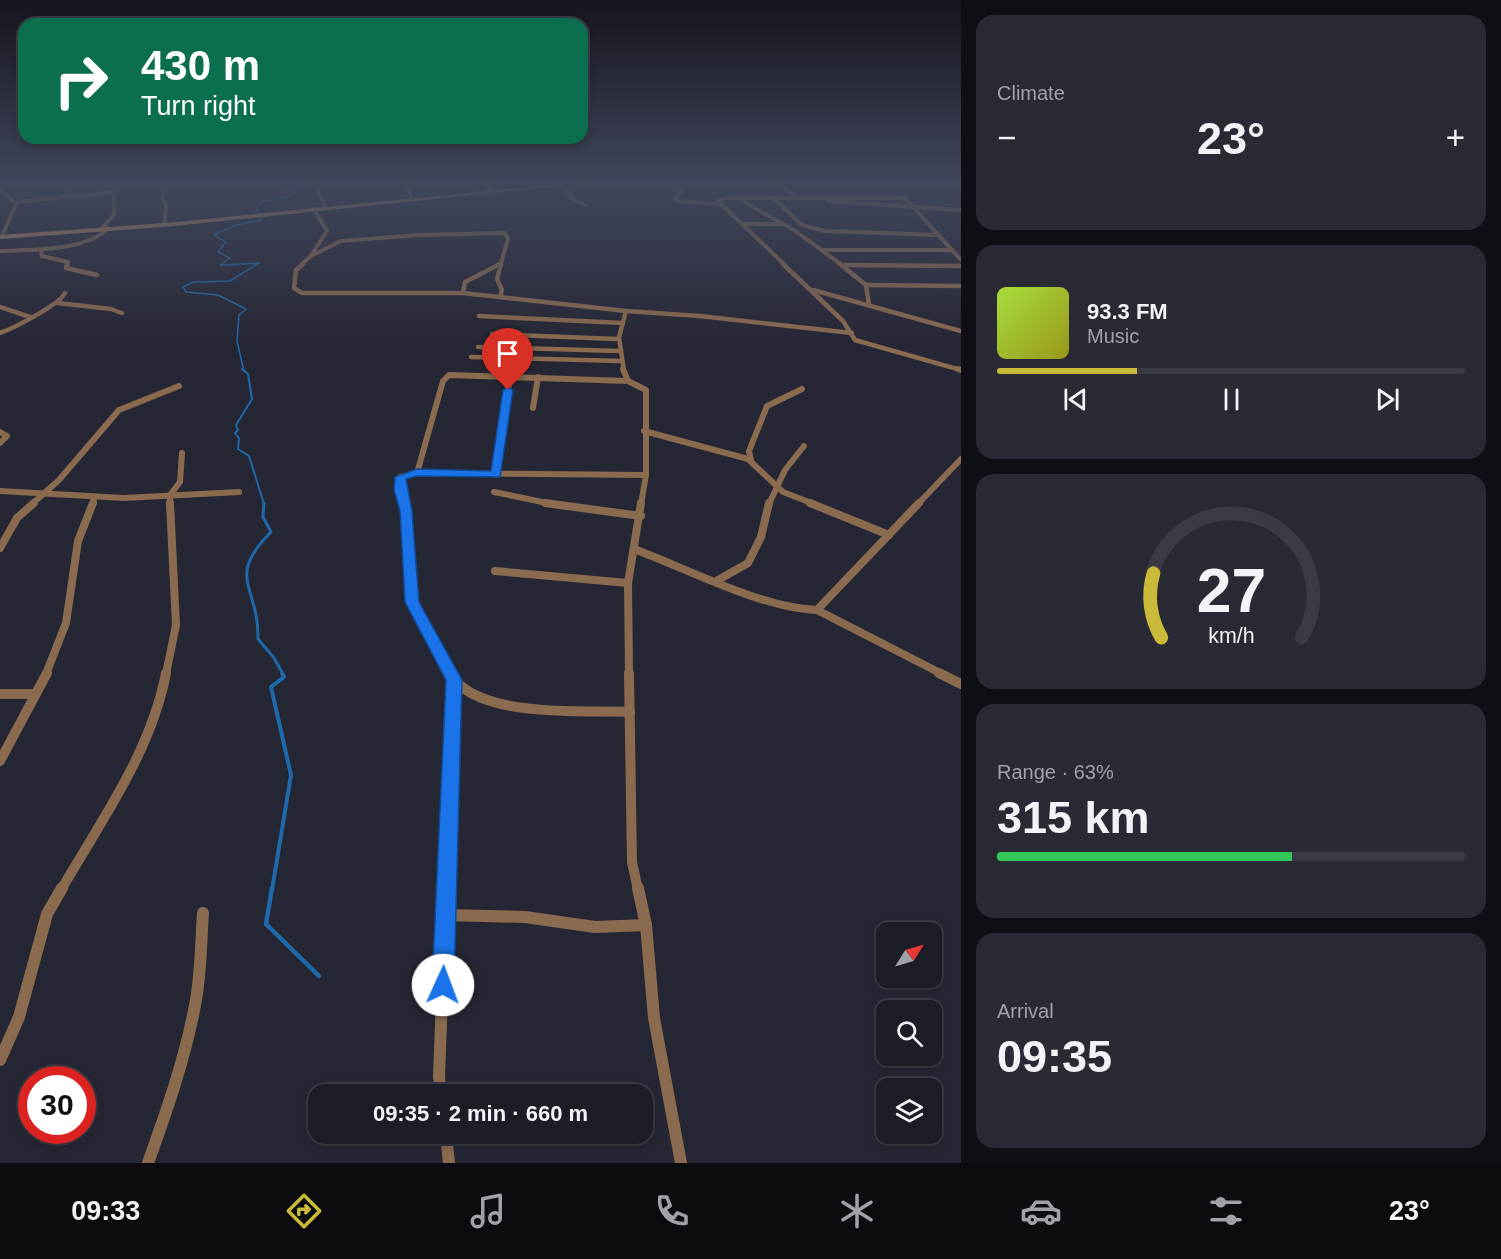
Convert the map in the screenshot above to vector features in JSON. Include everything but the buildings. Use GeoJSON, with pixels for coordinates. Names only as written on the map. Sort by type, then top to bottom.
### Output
{"type":"FeatureCollection","features":[{"type":"Feature","properties":{"kind":"main road"},"geometry":{"type":"LineString","coordinates":[[1,237],[21,235]]}},
{"type":"Feature","properties":{"kind":"street"},"geometry":{"type":"LineString","coordinates":[[0,251],[41,251],[101,235]]}},
{"type":"Feature","properties":{"kind":"street"},"geometry":{"type":"LineString","coordinates":[[324,235],[310,257],[296,270],[293,282],[296,289],[303,293],[463,293],[852,333]]}},
{"type":"Feature","properties":{"kind":"street"},"geometry":{"type":"LineString","coordinates":[[310,257],[341,241],[415,235]]}},
{"type":"Feature","properties":{"kind":"street"},"geometry":{"type":"LineString","coordinates":[[500,297],[502,290],[497,279],[506,249],[506,235]]}},
{"type":"Feature","properties":{"kind":"street"},"geometry":{"type":"LineString","coordinates":[[754,235],[812,290],[852,333],[855,340],[871,347],[961,370]]}},
{"type":"Feature","properties":{"kind":"street"},"geometry":{"type":"LineString","coordinates":[[801,235],[844,265],[866,285],[869,306]]}},
{"type":"Feature","properties":{"kind":"street"},"geometry":{"type":"LineString","coordinates":[[939,235],[961,260]]}},
{"type":"Feature","properties":{"kind":"street"},"geometry":{"type":"LineString","coordinates":[[824,250],[952,250]]}},
{"type":"Feature","properties":{"kind":"street"},"geometry":{"type":"LineString","coordinates":[[41,251],[42,256],[68,262],[66,268],[98,275]]}},
{"type":"Feature","properties":{"kind":"street"},"geometry":{"type":"LineString","coordinates":[[463,293],[465,282],[501,263]]}},
{"type":"Feature","properties":{"kind":"street"},"geometry":{"type":"LineString","coordinates":[[844,265],[961,266]]}},
{"type":"Feature","properties":{"kind":"street"},"geometry":{"type":"LineString","coordinates":[[866,285],[961,286]]}},
{"type":"Feature","properties":{"kind":"street"},"geometry":{"type":"LineString","coordinates":[[812,290],[961,331]]}},
{"type":"Feature","properties":{"kind":"street"},"geometry":{"type":"LineString","coordinates":[[0,333],[22,326],[30,317],[58,303],[65,293]]}},
{"type":"Feature","properties":{"kind":"street"},"geometry":{"type":"LineString","coordinates":[[58,303],[111,309],[122,313]]}},
{"type":"Feature","properties":{"kind":"street"},"geometry":{"type":"LineString","coordinates":[[0,307],[30,317]]}},
{"type":"Feature","properties":{"kind":"street"},"geometry":{"type":"LineString","coordinates":[[572,321],[582,307]]}},
{"type":"Feature","properties":{"kind":"street"},"geometry":{"type":"LineString","coordinates":[[626,311],[623,323],[618,330],[617,339],[621,362],[628,381]]}},
{"type":"Feature","properties":{"kind":"street"},"geometry":{"type":"LineString","coordinates":[[479,316],[623,323]]}},
{"type":"Feature","properties":{"kind":"street"},"geometry":{"type":"LineString","coordinates":[[492,334],[617,339]]}},
{"type":"Feature","properties":{"kind":"street"},"geometry":{"type":"LineString","coordinates":[[478,347],[620,351]]}},
{"type":"Feature","properties":{"kind":"street"},"geometry":{"type":"LineString","coordinates":[[471,357],[621,362]]}},
{"type":"Feature","properties":{"kind":"street"},"geometry":{"type":"LineString","coordinates":[[417,473],[445,376],[628,381],[646,390],[644,431],[646,475],[628,584],[632,862],[646,925],[654,1018],[681,1163]]}},
{"type":"Feature","properties":{"kind":"street"},"geometry":{"type":"LineString","coordinates":[[496,475],[510,376]]}},
{"type":"Feature","properties":{"kind":"street"},"geometry":{"type":"LineString","coordinates":[[533,408],[538,377]]}},
{"type":"Feature","properties":{"kind":"street"},"geometry":{"type":"LineString","coordinates":[[0,548],[17,518],[45,493],[126,404],[159,396],[167,389],[179,386]]}},
{"type":"Feature","properties":{"kind":"street"},"geometry":{"type":"LineString","coordinates":[[802,389],[769,404],[764,409],[757,437],[749,451],[752,460],[777,488],[889,535]]}},
{"type":"Feature","properties":{"kind":"street"},"geometry":{"type":"LineString","coordinates":[[644,431],[752,460]]}},
{"type":"Feature","properties":{"kind":"street"},"geometry":{"type":"LineString","coordinates":[[0,432],[7,436],[0,443]]}},
{"type":"Feature","properties":{"kind":"street"},"geometry":{"type":"LineString","coordinates":[[718,580],[748,563],[761,537],[769,503],[785,470],[804,446]]}},
{"type":"Feature","properties":{"kind":"street"},"geometry":{"type":"LineString","coordinates":[[0,1060],[19,1017],[47,914],[88,844],[108,816],[160,705],[176,625],[170,495],[180,482],[182,453]]}},
{"type":"Feature","properties":{"kind":"street"},"geometry":{"type":"LineString","coordinates":[[634,549],[776,603],[809,612],[817,610],[961,459]]}},
{"type":"Feature","properties":{"kind":"street"},"geometry":{"type":"LineString","coordinates":[[630,712],[497,704],[465,690],[454,680],[412,602],[406,511],[400,490],[400,477],[417,473],[646,475]]}},
{"type":"Feature","properties":{"kind":"street"},"geometry":{"type":"LineString","coordinates":[[0,491],[94,498],[239,492]]}},
{"type":"Feature","properties":{"kind":"street"},"geometry":{"type":"LineString","coordinates":[[494,492],[568,507],[641,516]]}},
{"type":"Feature","properties":{"kind":"street"},"geometry":{"type":"LineString","coordinates":[[0,761],[35,694],[66,625],[73,590],[78,540],[93,508],[94,498]]}},
{"type":"Feature","properties":{"kind":"street"},"geometry":{"type":"LineString","coordinates":[[495,571],[628,584]]}},
{"type":"Feature","properties":{"kind":"street"},"geometry":{"type":"LineString","coordinates":[[817,610],[961,684]]}},
{"type":"Feature","properties":{"kind":"street"},"geometry":{"type":"LineString","coordinates":[[440,1084],[454,680]]}},
{"type":"Feature","properties":{"kind":"street"},"geometry":{"type":"LineString","coordinates":[[0,694],[35,694]]}},
{"type":"Feature","properties":{"kind":"street"},"geometry":{"type":"LineString","coordinates":[[148,1163],[170,1103],[196,998],[203,913]]}},
{"type":"Feature","properties":{"kind":"street"},"geometry":{"type":"LineString","coordinates":[[446,915],[525,917],[595,927],[646,925]]}},
{"type":"Feature","properties":{"kind":"street"},"geometry":{"type":"LineString","coordinates":[[447,1144],[449,1163]]}},
{"type":"Feature","properties":{"kind":"waterway"},"geometry":{"type":"LineString","coordinates":[[214,235],[226,242],[218,252],[230,258],[220,265],[259,263],[230,281],[194,282],[183,287],[186,292],[218,295],[246,309],[239,315],[237,341],[244,371]]}},
{"type":"Feature","properties":{"kind":"waterway"},"geometry":{"type":"LineString","coordinates":[[244,371],[248,374],[252,399],[236,425],[238,430],[235,433],[239,438],[238,449],[249,456],[264,504]]}},
{"type":"Feature","properties":{"kind":"waterway"},"geometry":{"type":"LineString","coordinates":[[264,504],[263,517],[271,532],[257,548],[250,561],[247,572],[248,583],[257,621],[258,639],[274,658],[283,674]]}},
{"type":"Feature","properties":{"kind":"waterway"},"geometry":{"type":"LineString","coordinates":[[272,890],[291,775],[271,687],[284,677],[282,673]]}},
{"type":"Feature","properties":{"kind":"waterway"},"geometry":{"type":"LineString","coordinates":[[272,888],[266,924],[319,976]]}},
{"type":"Feature","properties":{"kind":"route"},"geometry":{"type":"LineString","coordinates":[[443,985],[454,680],[416,615],[412,602],[406,511],[400,490],[400,477],[417,473],[496,475],[508,390]]}}]}
